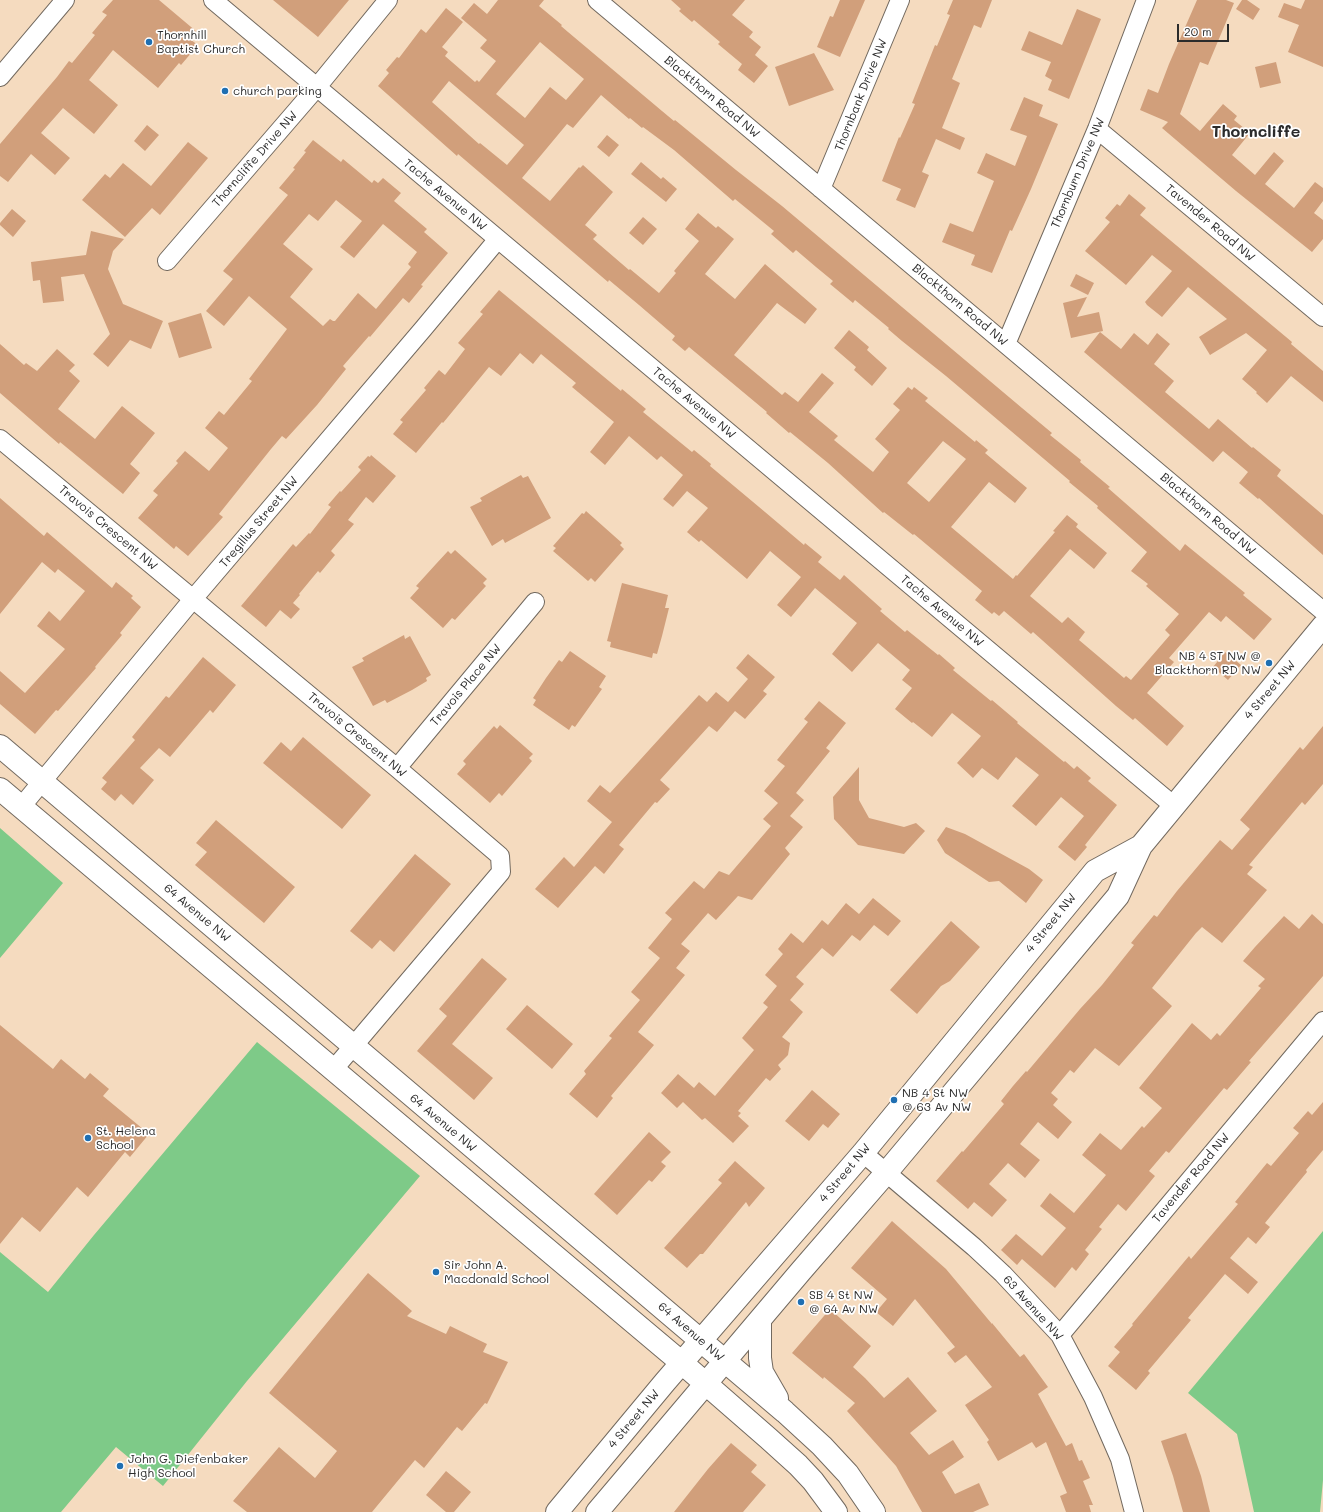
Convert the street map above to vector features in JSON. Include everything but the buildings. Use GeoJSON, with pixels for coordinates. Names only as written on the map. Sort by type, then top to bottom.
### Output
{"type":"FeatureCollection","features":[{"type":"Feature","properties":{"kind":"main road","name":"4 Street NW"},"geometry":{"type":"LineString","coordinates":[[597,1512],[724,1361],[886,1173],[1118,896],[1141,846],[1323,626]]}},
{"type":"Feature","properties":{"kind":"main road","name":"64 Avenue NW"},"geometry":{"type":"LineString","coordinates":[[0,746],[785,1412],[822,1446],[848,1474],[874,1512]]}},
{"type":"Feature","properties":{"kind":"main road"},"geometry":{"type":"LineString","coordinates":[[0,789],[682,1363],[798,1465],[813,1481],[836,1512]]}},
{"type":"Feature","properties":{"kind":"main road","name":"4 Street NW"},"geometry":{"type":"LineString","coordinates":[[557,1512],[682,1363],[863,1153],[1095,871],[1141,846]]}},
{"type":"Feature","properties":{"kind":"main road"},"geometry":{"type":"LineString","coordinates":[[760,1320],[760,1358],[762,1372],[785,1412]]}},
{"type":"Feature","properties":{"kind":"street"},"geometry":{"type":"LineString","coordinates":[[0,77],[65,0]]}},
{"type":"Feature","properties":{"kind":"street","name":"Tache Avenue NW"},"geometry":{"type":"LineString","coordinates":[[213,0],[1174,806]]}},
{"type":"Feature","properties":{"kind":"street","name":"Thorncliffe Drive NW"},"geometry":{"type":"LineString","coordinates":[[167,262],[317,87],[388,0]]}},
{"type":"Feature","properties":{"kind":"street","name":"Blackthorn Road NW"},"geometry":{"type":"LineString","coordinates":[[597,0],[1323,611]]}},
{"type":"Feature","properties":{"kind":"street","name":"Thornbank Drive NW"},"geometry":{"type":"LineString","coordinates":[[822,189],[900,0]]}},
{"type":"Feature","properties":{"kind":"street","name":"Thornburn Drive NW"},"geometry":{"type":"LineString","coordinates":[[1006,344],[1097,129],[1146,0]]}},
{"type":"Feature","properties":{"kind":"street","name":"Tavender Road NW"},"geometry":{"type":"LineString","coordinates":[[1097,129],[1323,317]]}},
{"type":"Feature","properties":{"kind":"street","name":"Tregillus Street NW"},"geometry":{"type":"LineString","coordinates":[[21,807],[193,599],[498,239]]}},
{"type":"Feature","properties":{"kind":"street","name":"Travois Crescent NW"},"geometry":{"type":"LineString","coordinates":[[0,439],[397,768],[500,856],[501,872],[333,1070]]}},
{"type":"Feature","properties":{"kind":"street","name":"Travois Place NW"},"geometry":{"type":"LineString","coordinates":[[397,768],[535,602]]}},
{"type":"Feature","properties":{"kind":"street","name":"Tavender Road NW"},"geometry":{"type":"LineString","coordinates":[[1060,1335],[1323,1021]]}},
{"type":"Feature","properties":{"kind":"street","name":"63 Avenue NW"},"geometry":{"type":"LineString","coordinates":[[863,1153],[974,1247],[1003,1274],[1060,1335],[1093,1397],[1120,1459],[1134,1512]]}},
{"type":"Feature","properties":{"kind":"green space"},"geometry":{"type":"Polygon","coordinates":[[[0,828],[63,883],[0,958],[0,828]]]}},
{"type":"Feature","properties":{"kind":"green space"},"geometry":{"type":"Polygon","coordinates":[[[257,1042],[420,1176],[247,1381],[163,1486],[116,1447],[61,1512],[0,1512],[0,1252],[48,1292],[94,1235],[257,1042]]]}},
{"type":"Feature","properties":{"kind":"green space"},"geometry":{"type":"Polygon","coordinates":[[[1323,1231],[1323,1480],[1320,1512],[1254,1512],[1237,1434],[1188,1393],[1323,1231]]]}},
{"type":"Feature","properties":{"kind":"place","name":"Thornhill Baptist Church"},"geometry":{"type":"Point","coordinates":[149,42]}},
{"type":"Feature","properties":{"kind":"place","name":"church parking"},"geometry":{"type":"Point","coordinates":[225,91]}},
{"type":"Feature","properties":{"kind":"place","name":"NB 4 ST NW @ Blackthorn RD NW"},"geometry":{"type":"Point","coordinates":[1269,663]}},
{"type":"Feature","properties":{"kind":"place","name":"NB 4 St NW @ 63 Av NW"},"geometry":{"type":"Point","coordinates":[894,1100]}},
{"type":"Feature","properties":{"kind":"place","name":"St. Helena School"},"geometry":{"type":"Point","coordinates":[88,1138]}},
{"type":"Feature","properties":{"kind":"place","name":"Sir John A. Macdonald School"},"geometry":{"type":"Point","coordinates":[436,1272]}},
{"type":"Feature","properties":{"kind":"place","name":"SB 4 St NW @ 64 Av NW"},"geometry":{"type":"Point","coordinates":[801,1302]}},
{"type":"Feature","properties":{"kind":"place","name":"John G. Diefenbaker High School"},"geometry":{"type":"Point","coordinates":[120,1466]}},
{"type":"Feature","properties":{"kind":"district","name":"Thorncliffe"},"geometry":{"type":"Point","coordinates":[1256,132]}}]}
